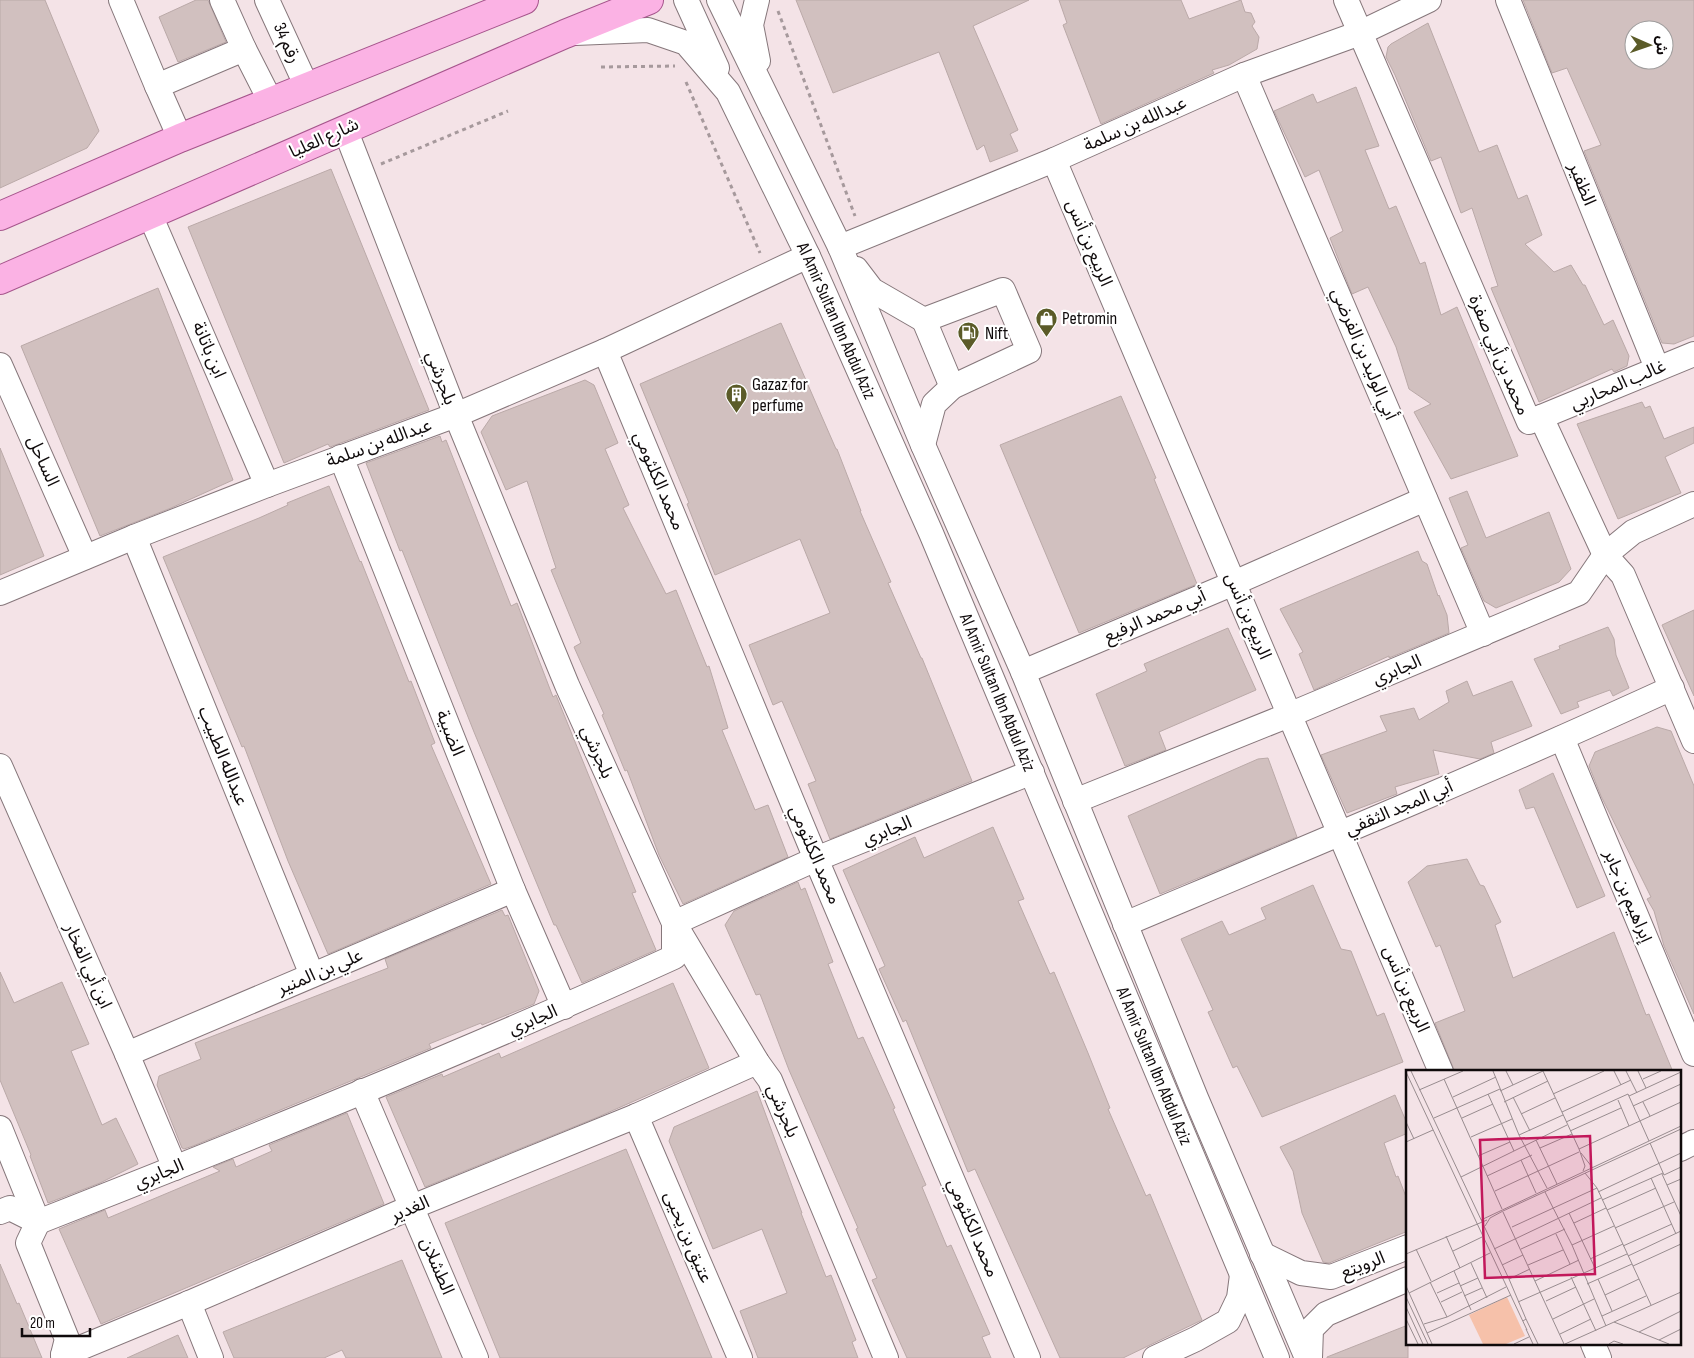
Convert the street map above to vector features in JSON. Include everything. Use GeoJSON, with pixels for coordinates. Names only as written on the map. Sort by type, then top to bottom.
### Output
{"type":"FeatureCollection","features":[{"type":"Feature","properties":{"kind":"main road","name":"شارع العليا"},"geometry":{"type":"LineString","coordinates":[[0,280],[565,34],[649,0]]}},
{"type":"Feature","properties":{"kind":"main road"},"geometry":{"type":"LineString","coordinates":[[0,216],[180,138],[512,2]]}},
{"type":"Feature","properties":{"kind":"street"},"geometry":{"type":"LineString","coordinates":[[121,0],[180,138]]}},
{"type":"Feature","properties":{"kind":"street"},"geometry":{"type":"LineString","coordinates":[[222,0],[271,102]]}},
{"type":"Feature","properties":{"kind":"street","name":"رقم 34"},"geometry":{"type":"LineString","coordinates":[[267,0],[307,87]]}},
{"type":"Feature","properties":{"kind":"street"},"geometry":{"type":"LineString","coordinates":[[686,0],[728,92]]}},
{"type":"Feature","properties":{"kind":"street","name":"Al Amir Sultan Ibn Abdul Aziz"},"geometry":{"type":"LineString","coordinates":[[718,0],[840,247],[923,445],[1023,672],[1262,1254],[1309,1358]]}},
{"type":"Feature","properties":{"kind":"street","name":"Al Amir Sultan Ibn Abdul Aziz"},"geometry":{"type":"LineString","coordinates":[[757,0],[751,25],[766,97]]}},
{"type":"Feature","properties":{"kind":"street","name":"محمد بن أبي صفرة"},"geometry":{"type":"LineString","coordinates":[[1346,0],[1529,422],[1542,417],[1605,555],[1623,576],[1694,741]]}},
{"type":"Feature","properties":{"kind":"street","name":"عبدالله بن سلمة"},"geometry":{"type":"LineString","coordinates":[[840,247],[1054,160],[1244,75],[1360,33],[1428,0]]}},
{"type":"Feature","properties":{"kind":"street","name":"الظفير"},"geometry":{"type":"LineString","coordinates":[[1508,0],[1657,368]]}},
{"type":"Feature","properties":{"kind":"street","name":"Al Amir Sultan Ibn Abdul Aziz"},"geometry":{"type":"LineString","coordinates":[[565,34],[648,30],[686,43],[728,92],[808,256],[927,524],[1277,1358]]}},
{"type":"Feature","properties":{"kind":"street"},"geometry":{"type":"LineString","coordinates":[[157,86],[179,75],[244,49]]}},
{"type":"Feature","properties":{"kind":"street","name":"أبي الوليد بن الفرضي"},"geometry":{"type":"LineString","coordinates":[[1244,75],[1483,634]]}},
{"type":"Feature","properties":{"kind":"street","name":"بلجرشي"},"geometry":{"type":"LineString","coordinates":[[345,129],[456,415],[567,685],[674,923],[757,1062],[770,1080],[886,1358]]}},
{"type":"Feature","properties":{"kind":"street","name":"الربيع بن أنس"},"geometry":{"type":"LineString","coordinates":[[1054,160],[1440,1070]]}},
{"type":"Feature","properties":{"kind":"street","name":"ابن باتانة"},"geometry":{"type":"LineString","coordinates":[[150,215],[267,485]]}},
{"type":"Feature","properties":{"kind":"street"},"geometry":{"type":"LineString","coordinates":[[840,247],[872,290],[924,320],[952,387]]}},
{"type":"Feature","properties":{"kind":"street","name":"عبدالله بن سلمة"},"geometry":{"type":"LineString","coordinates":[[0,593],[134,537],[267,485],[456,415],[605,350],[808,256]]}},
{"type":"Feature","properties":{"kind":"street"},"geometry":{"type":"LineString","coordinates":[[923,445],[934,404],[952,387],[1029,351],[1003,290],[924,320]]}},
{"type":"Feature","properties":{"kind":"street","name":"محمد الكلثومي"},"geometry":{"type":"LineString","coordinates":[[605,350],[816,859],[1028,1358]]}},
{"type":"Feature","properties":{"kind":"street","name":"غالب المحاربي"},"geometry":{"type":"LineString","coordinates":[[1542,417],[1694,354]]}},
{"type":"Feature","properties":{"kind":"street","name":"الساحل"},"geometry":{"type":"LineString","coordinates":[[0,365],[85,557]]}},
{"type":"Feature","properties":{"kind":"street","name":"الضبية"},"geometry":{"type":"LineString","coordinates":[[341,457],[513,890],[564,1007]]}},
{"type":"Feature","properties":{"kind":"street","name":"أبي محمد الرفيع"},"geometry":{"type":"LineString","coordinates":[[1023,672],[1234,583],[1425,499]]}},
{"type":"Feature","properties":{"kind":"street","name":"الجابري"},"geometry":{"type":"LineString","coordinates":[[1075,802],[1289,715],[1579,593],[1605,555],[1633,532],[1694,504]]}},
{"type":"Feature","properties":{"kind":"street","name":"عبدالله الطبيب"},"geometry":{"type":"LineString","coordinates":[[134,537],[312,976]]}},
{"type":"Feature","properties":{"kind":"street","name":"أبي المجد الثقفي"},"geometry":{"type":"LineString","coordinates":[[1125,924],[1341,834],[1672,688]]}},
{"type":"Feature","properties":{"kind":"street","name":"إبراهيم بن جابر"},"geometry":{"type":"LineString","coordinates":[[1562,738],[1694,1054]]}},
{"type":"Feature","properties":{"kind":"street","name":"ابن أبي الفخار"},"geometry":{"type":"LineString","coordinates":[[0,766],[175,1168]]}},
{"type":"Feature","properties":{"kind":"street","name":"الجابري"},"geometry":{"type":"LineString","coordinates":[[38,1222],[175,1168],[564,1007],[674,957],[674,923],[816,859],[1032,772]]}},
{"type":"Feature","properties":{"kind":"street","name":"علي بن المنير"},"geometry":{"type":"LineString","coordinates":[[127,1054],[513,890]]}},
{"type":"Feature","properties":{"kind":"street","name":"الغدير"},"geometry":{"type":"LineString","coordinates":[[64,1356],[412,1207],[636,1116],[757,1062]]}},
{"type":"Feature","properties":{"kind":"street","name":"الطشلان"},"geometry":{"type":"LineString","coordinates":[[362,1091],[476,1358]]}},
{"type":"Feature","properties":{"kind":"street","name":"عتيق بن يحيى"},"geometry":{"type":"LineString","coordinates":[[636,1116],[740,1358]]}},
{"type":"Feature","properties":{"kind":"street"},"geometry":{"type":"LineString","coordinates":[[0,1128],[38,1222],[28,1243],[67,1339],[64,1356]]}},
{"type":"Feature","properties":{"kind":"street"},"geometry":{"type":"LineString","coordinates":[[1682,1148],[1694,1142]]}},
{"type":"Feature","properties":{"kind":"street"},"geometry":{"type":"LineString","coordinates":[[0,1212],[10,1208],[38,1222]]}},
{"type":"Feature","properties":{"kind":"street","name":"الرويتع"},"geometry":{"type":"LineString","coordinates":[[1262,1254],[1301,1272],[1331,1277],[1406,1248]]}},
{"type":"Feature","properties":{"kind":"street"},"geometry":{"type":"LineString","coordinates":[[1155,1358],[1196,1339],[1228,1321],[1239,1298],[1242,1275]]}},
{"type":"Feature","properties":{"kind":"street","name":"الرويتع"},"geometry":{"type":"LineString","coordinates":[[1309,1358],[1311,1329],[1326,1314],[1406,1280]]}},
{"type":"Feature","properties":{"kind":"street"},"geometry":{"type":"LineString","coordinates":[[189,1304],[211,1358]]}},
{"type":"Feature","properties":{"kind":"street"},"geometry":{"type":"LineString","coordinates":[[1594,1346],[1599,1358]]}},
{"type":"Feature","properties":{"kind":"path"},"geometry":{"type":"LineString","coordinates":[[779,13],[863,238]]}},
{"type":"Feature","properties":{"kind":"path"},"geometry":{"type":"LineString","coordinates":[[601,67],[680,66]]}},
{"type":"Feature","properties":{"kind":"path"},"geometry":{"type":"LineString","coordinates":[[684,75],[769,274]]}},
{"type":"Feature","properties":{"kind":"path"},"geometry":{"type":"LineString","coordinates":[[362,172],[508,111]]}},
{"type":"Feature","properties":{"kind":"building"},"geometry":{"type":"Polygon","coordinates":[[[0,0],[45,0],[99,131],[87,148],[0,188],[0,0]]]}},
{"type":"Feature","properties":{"kind":"building"},"geometry":{"type":"Polygon","coordinates":[[[196,0],[208,0],[226,42],[178,62],[159,17],[196,0]]]}},
{"type":"Feature","properties":{"kind":"building"},"geometry":{"type":"Polygon","coordinates":[[[796,0],[1029,0],[973,26],[1018,130],[1010,134],[1018,151],[990,162],[984,145],[977,150],[939,52],[833,93],[796,0]]]}},
{"type":"Feature","properties":{"kind":"building"},"geometry":{"type":"Polygon","coordinates":[[[1059,0],[1181,0],[1189,19],[1241,0],[1245,12],[1251,13],[1255,22],[1252,26],[1259,37],[1257,49],[1229,65],[1212,70],[1214,73],[1101,124],[1063,25],[1067,23],[1059,0]]]}},
{"type":"Feature","properties":{"kind":"building"},"geometry":{"type":"Polygon","coordinates":[[[1523,0],[1694,0],[1694,336],[1674,344],[1662,343],[1584,151],[1601,145],[1567,68],[1552,73],[1523,0]]]}},
{"type":"Feature","properties":{"kind":"building"},"geometry":{"type":"Polygon","coordinates":[[[1428,23],[1479,152],[1497,145],[1518,199],[1527,195],[1542,235],[1525,244],[1554,272],[1571,265],[1583,285],[1585,285],[1604,325],[1613,320],[1629,356],[1627,366],[1614,372],[1612,369],[1539,402],[1491,288],[1498,286],[1472,208],[1461,213],[1441,157],[1431,161],[1386,57],[1388,47],[1391,44],[1428,23]]]}},
{"type":"Feature","properties":{"kind":"building"},"geometry":{"type":"Polygon","coordinates":[[[1356,87],[1379,146],[1365,150],[1389,209],[1396,206],[1420,264],[1425,262],[1441,315],[1457,307],[1518,456],[1451,479],[1414,412],[1431,404],[1409,389],[1396,347],[1368,287],[1352,294],[1330,238],[1343,231],[1319,170],[1305,177],[1274,111],[1313,94],[1317,103],[1356,87]]]}},
{"type":"Feature","properties":{"kind":"building"},"geometry":{"type":"Polygon","coordinates":[[[331,169],[429,410],[330,447],[328,444],[284,463],[188,227],[331,169]]]}},
{"type":"Feature","properties":{"kind":"building"},"geometry":{"type":"Polygon","coordinates":[[[158,288],[233,480],[171,508],[100,536],[21,346],[158,288]]]}},
{"type":"Feature","properties":{"kind":"building"},"geometry":{"type":"Polygon","coordinates":[[[781,323],[837,449],[860,511],[891,582],[888,583],[922,658],[972,781],[830,839],[808,784],[816,781],[782,701],[773,705],[749,645],[830,613],[800,539],[715,575],[687,504],[689,503],[640,384],[781,323]]]}},
{"type":"Feature","properties":{"kind":"building"},"geometry":{"type":"Polygon","coordinates":[[[585,380],[594,385],[618,443],[605,449],[629,505],[623,508],[666,594],[676,590],[707,667],[709,666],[728,728],[722,730],[755,810],[768,805],[788,857],[683,904],[659,855],[627,770],[625,771],[602,715],[604,714],[574,647],[581,643],[551,570],[556,568],[527,481],[506,490],[481,432],[492,416],[585,380]]]}},
{"type":"Feature","properties":{"kind":"building"},"geometry":{"type":"Polygon","coordinates":[[[1121,396],[1156,478],[1154,479],[1197,584],[1079,633],[1000,445],[1121,396]]]}},
{"type":"Feature","properties":{"kind":"building"},"geometry":{"type":"Polygon","coordinates":[[[1642,402],[1645,408],[1650,406],[1664,439],[1694,427],[1694,443],[1665,457],[1681,493],[1618,519],[1577,424],[1642,402]]]}},
{"type":"Feature","properties":{"kind":"building"},"geometry":{"type":"Polygon","coordinates":[[[440,436],[442,442],[446,440],[511,606],[517,603],[553,697],[556,695],[636,892],[632,893],[656,950],[582,983],[556,925],[554,925],[474,732],[402,550],[400,551],[366,463],[440,436]]]}},
{"type":"Feature","properties":{"kind":"building"},"geometry":{"type":"Polygon","coordinates":[[[0,448],[44,556],[0,575],[0,448]]]}},
{"type":"Feature","properties":{"kind":"building"},"geometry":{"type":"Polygon","coordinates":[[[329,486],[409,682],[411,681],[435,743],[431,745],[491,884],[328,954],[288,861],[244,746],[242,747],[163,557],[259,518],[288,505],[287,503],[329,486]]]}},
{"type":"Feature","properties":{"kind":"building"},"geometry":{"type":"Polygon","coordinates":[[[1467,491],[1486,538],[1549,512],[1571,569],[1559,582],[1496,608],[1484,601],[1461,548],[1468,545],[1449,498],[1467,491]]]}},
{"type":"Feature","properties":{"kind":"building"},"geometry":{"type":"Polygon","coordinates":[[[1418,551],[1422,561],[1427,564],[1447,615],[1449,633],[1389,658],[1389,656],[1314,690],[1299,654],[1303,652],[1280,609],[1418,551]]]}},
{"type":"Feature","properties":{"kind":"building"},"geometry":{"type":"Polygon","coordinates":[[[1694,610],[1694,696],[1662,625],[1694,610]]]}},
{"type":"Feature","properties":{"kind":"building"},"geometry":{"type":"Polygon","coordinates":[[[1608,627],[1614,639],[1616,655],[1629,688],[1613,696],[1610,690],[1577,702],[1579,707],[1561,714],[1534,659],[1560,649],[1559,646],[1608,627]]]}},
{"type":"Feature","properties":{"kind":"building"},"geometry":{"type":"Polygon","coordinates":[[[1228,628],[1256,690],[1159,732],[1166,750],[1125,766],[1096,694],[1147,671],[1144,664],[1228,628]]]}},
{"type":"Feature","properties":{"kind":"building"},"geometry":{"type":"Polygon","coordinates":[[[1467,681],[1473,696],[1512,681],[1532,726],[1491,742],[1494,753],[1480,759],[1433,750],[1439,774],[1395,787],[1397,794],[1347,813],[1321,755],[1387,731],[1380,716],[1414,708],[1419,720],[1449,702],[1446,691],[1467,681]]]}},
{"type":"Feature","properties":{"kind":"building"},"geometry":{"type":"Polygon","coordinates":[[[1657,727],[1671,731],[1694,786],[1694,1014],[1664,946],[1654,911],[1647,899],[1651,897],[1601,796],[1589,766],[1595,752],[1657,727]]]}},
{"type":"Feature","properties":{"kind":"building"},"geometry":{"type":"Polygon","coordinates":[[[1268,758],[1297,837],[1160,894],[1128,816],[1258,759],[1268,758]]]}},
{"type":"Feature","properties":{"kind":"building"},"geometry":{"type":"Polygon","coordinates":[[[1553,773],[1605,896],[1577,908],[1534,807],[1526,809],[1519,790],[1553,773]]]}},
{"type":"Feature","properties":{"kind":"building"},"geometry":{"type":"Polygon","coordinates":[[[993,827],[1024,899],[1018,901],[1050,974],[1054,972],[1110,1108],[1108,1109],[1146,1196],[1150,1194],[1202,1320],[1123,1358],[1060,1358],[975,1169],[968,1172],[906,1020],[903,1022],[879,969],[885,966],[843,870],[915,837],[924,858],[993,827]]]}},
{"type":"Feature","properties":{"kind":"building"},"geometry":{"type":"Polygon","coordinates":[[[1467,859],[1480,885],[1484,886],[1501,922],[1495,925],[1513,978],[1614,932],[1646,1015],[1649,1014],[1672,1070],[1454,1070],[1435,1023],[1465,1011],[1440,945],[1436,947],[1408,882],[1427,866],[1467,859]]]}},
{"type":"Feature","properties":{"kind":"building"},"geometry":{"type":"Polygon","coordinates":[[[798,882],[801,890],[805,888],[833,962],[828,964],[858,1039],[863,1037],[895,1108],[893,1109],[926,1185],[922,1187],[947,1247],[951,1245],[990,1334],[982,1337],[991,1358],[907,1358],[872,1280],[877,1278],[856,1229],[858,1228],[789,1070],[760,994],[756,995],[725,925],[734,911],[798,882]]]}},
{"type":"Feature","properties":{"kind":"building"},"geometry":{"type":"Polygon","coordinates":[[[1313,885],[1341,949],[1351,951],[1377,1016],[1384,1013],[1403,1062],[1262,1117],[1237,1066],[1233,1068],[1208,1012],[1213,1010],[1181,939],[1222,921],[1229,935],[1266,919],[1261,908],[1313,885]]]}},
{"type":"Feature","properties":{"kind":"building"},"geometry":{"type":"Polygon","coordinates":[[[502,910],[505,916],[508,915],[539,991],[534,1004],[429,1044],[431,1048],[193,1146],[182,1148],[157,1085],[159,1076],[201,1059],[195,1043],[388,968],[385,959],[502,910]]]}},
{"type":"Feature","properties":{"kind":"building"},"geometry":{"type":"Polygon","coordinates":[[[0,972],[14,1003],[62,982],[89,1044],[71,1051],[102,1125],[116,1118],[138,1164],[100,1183],[48,1203],[31,1155],[0,1080],[0,972]]]}},
{"type":"Feature","properties":{"kind":"building"},"geometry":{"type":"Polygon","coordinates":[[[673,983],[709,1068],[598,1117],[425,1187],[386,1097],[442,1074],[443,1077],[499,1053],[501,1058],[673,983]]]}},
{"type":"Feature","properties":{"kind":"building"},"geometry":{"type":"Polygon","coordinates":[[[757,1091],[826,1277],[831,1275],[856,1340],[852,1342],[858,1358],[758,1358],[740,1311],[787,1293],[762,1229],[713,1249],[669,1141],[674,1127],[757,1091]]]}},
{"type":"Feature","properties":{"kind":"building"},"geometry":{"type":"Polygon","coordinates":[[[1395,1095],[1406,1121],[1406,1134],[1384,1143],[1396,1177],[1398,1176],[1406,1197],[1406,1232],[1329,1263],[1323,1262],[1302,1213],[1293,1171],[1280,1147],[1395,1095]]]}},
{"type":"Feature","properties":{"kind":"building"},"geometry":{"type":"Polygon","coordinates":[[[347,1113],[384,1204],[101,1324],[59,1229],[105,1210],[108,1218],[220,1171],[213,1167],[233,1159],[236,1167],[272,1151],[269,1145],[347,1113]]]}},
{"type":"Feature","properties":{"kind":"building"},"geometry":{"type":"Polygon","coordinates":[[[626,1149],[712,1358],[500,1358],[445,1223],[626,1149]]]}},
{"type":"Feature","properties":{"kind":"building"},"geometry":{"type":"Polygon","coordinates":[[[402,1260],[442,1358],[346,1358],[342,1350],[324,1358],[234,1358],[223,1332],[402,1260]]]}},
{"type":"Feature","properties":{"kind":"building"},"geometry":{"type":"Polygon","coordinates":[[[0,1264],[17,1304],[19,1303],[42,1358],[0,1358],[0,1264]]]}},
{"type":"Feature","properties":{"kind":"building"},"geometry":{"type":"Polygon","coordinates":[[[1406,1326],[1408,1358],[1327,1357],[1406,1326]]]}},
{"type":"Feature","properties":{"kind":"building"},"geometry":{"type":"Polygon","coordinates":[[[178,1335],[188,1358],[127,1358],[178,1335]]]}},
{"type":"Feature","properties":{"kind":"place","name":"Petromin"},"geometry":{"type":"Point","coordinates":[1046,337]}},
{"type":"Feature","properties":{"kind":"place","name":"Nift"},"geometry":{"type":"Point","coordinates":[969,352]}},
{"type":"Feature","properties":{"kind":"place","name":"Gazaz for perfume"},"geometry":{"type":"Point","coordinates":[736,413]}}]}
